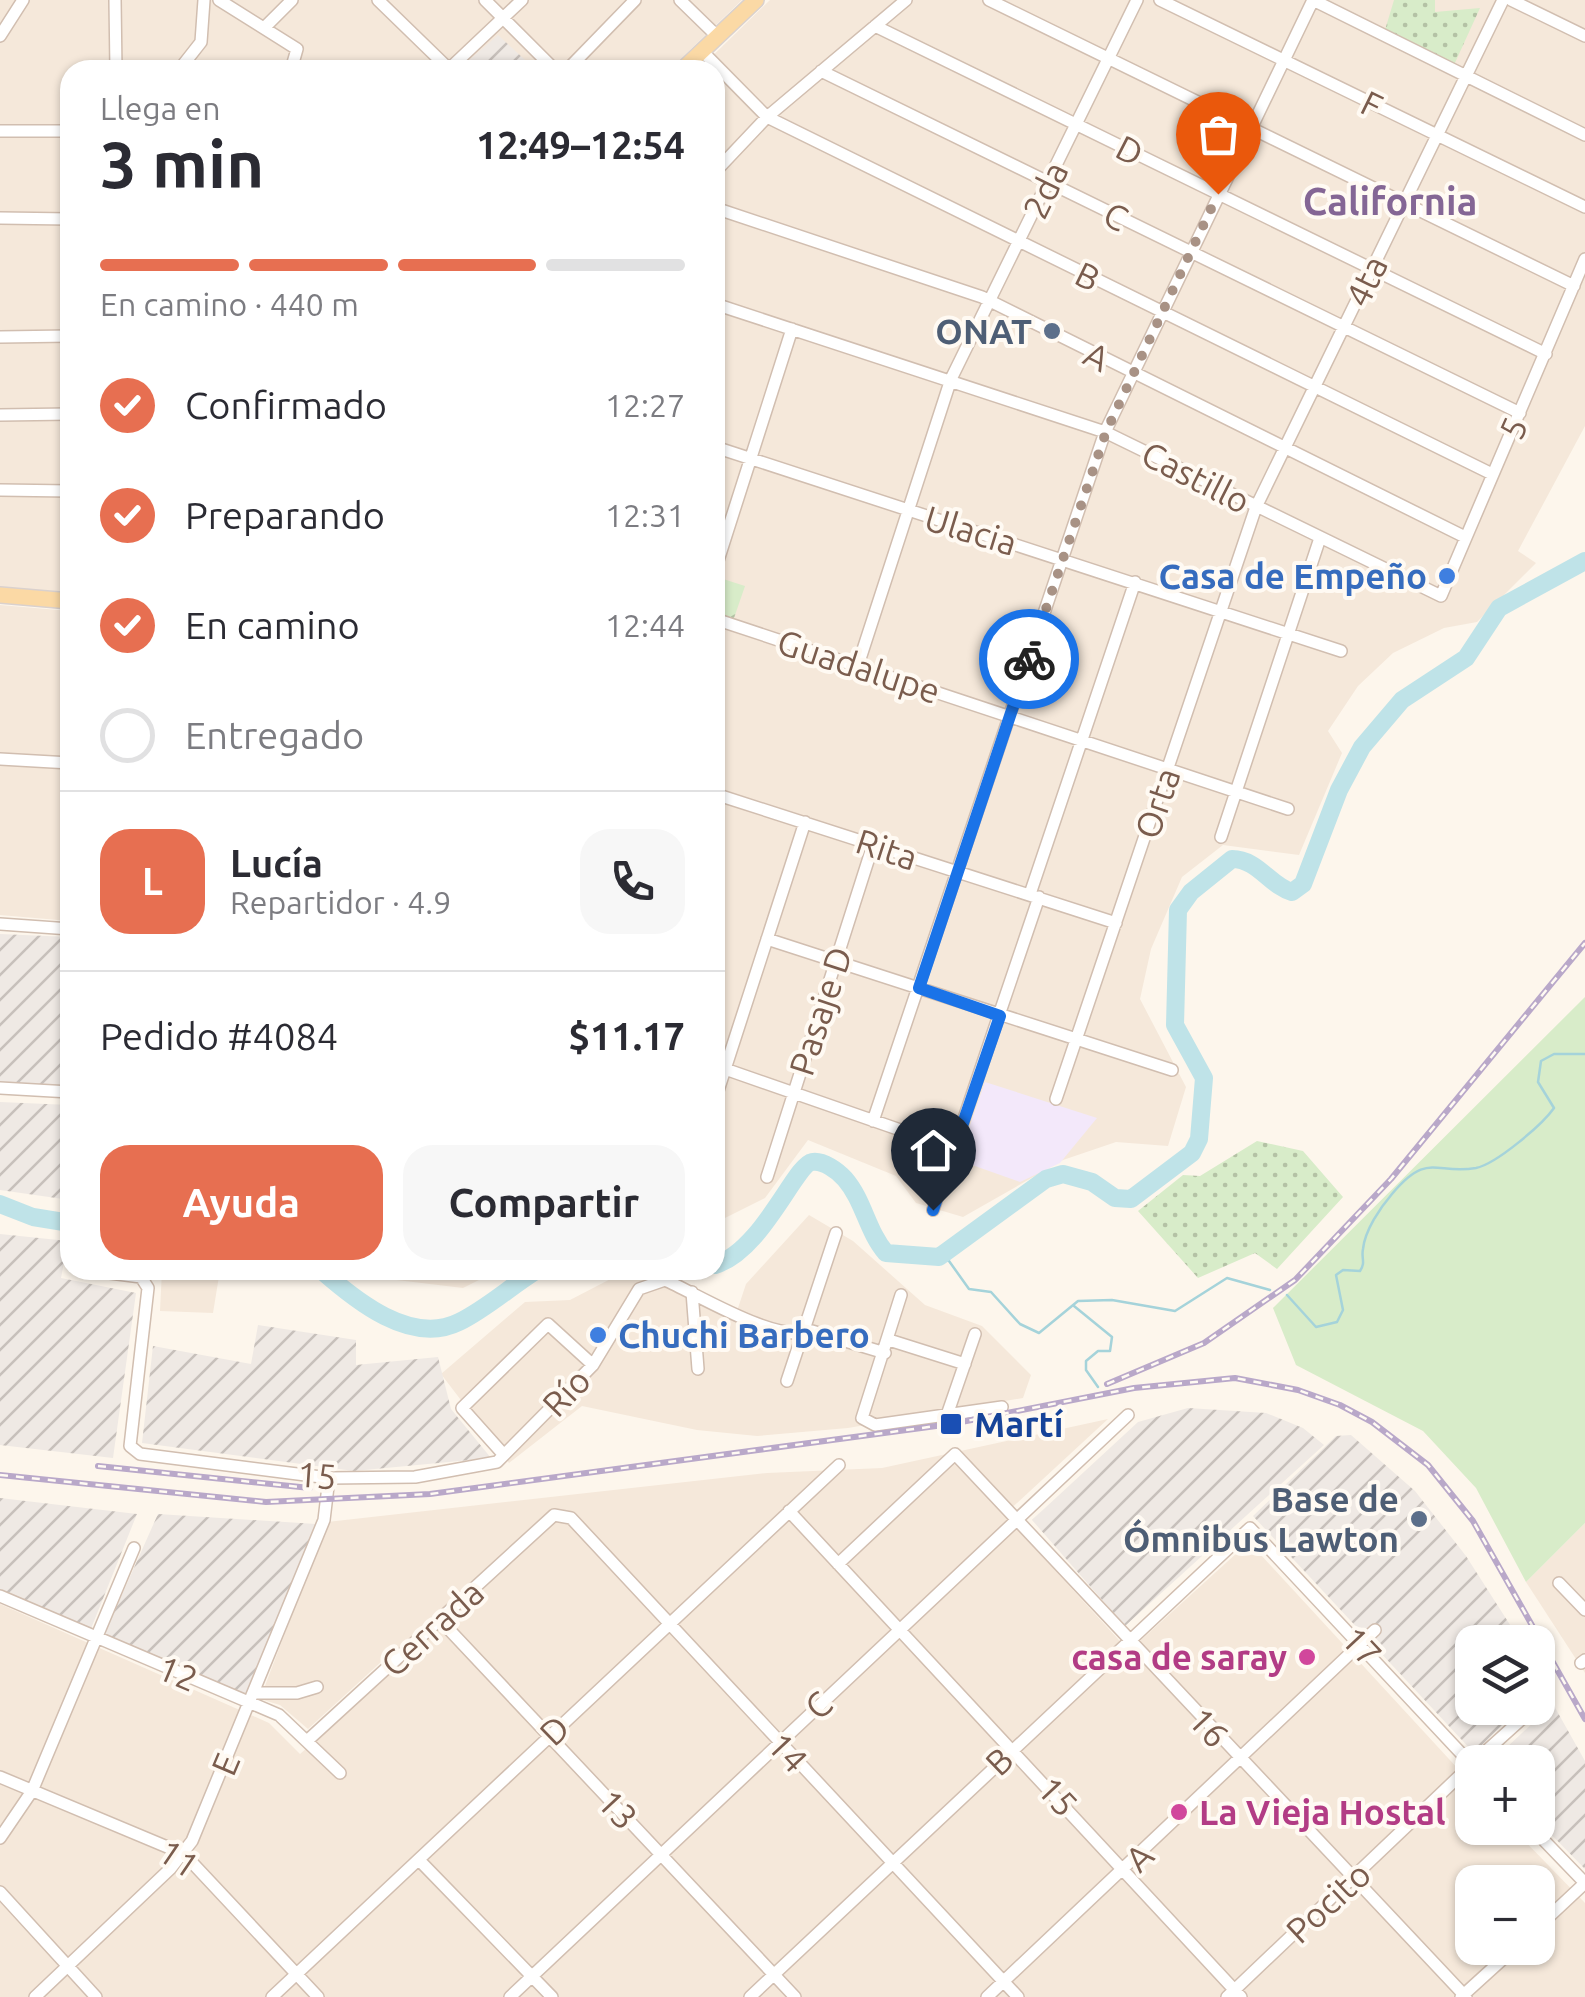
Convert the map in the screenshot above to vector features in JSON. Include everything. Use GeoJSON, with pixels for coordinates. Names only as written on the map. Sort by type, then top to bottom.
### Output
{"type":"FeatureCollection","features":[{"type":"Feature","properties":{"kind":"main road"},"geometry":{"type":"LineString","coordinates":[[693,60],[756,0]]}},
{"type":"Feature","properties":{"kind":"main road"},"geometry":{"type":"LineString","coordinates":[[0,595],[60,600]]}},
{"type":"Feature","properties":{"kind":"street"},"geometry":{"type":"LineString","coordinates":[[0,36],[23,0]]}},
{"type":"Feature","properties":{"kind":"street"},"geometry":{"type":"LineString","coordinates":[[115,0],[116,60]]}},
{"type":"Feature","properties":{"kind":"street"},"geometry":{"type":"LineString","coordinates":[[187,60],[201,42],[204,0]]}},
{"type":"Feature","properties":{"kind":"street"},"geometry":{"type":"LineString","coordinates":[[219,0],[298,53],[295,60]]}},
{"type":"Feature","properties":{"kind":"street"},"geometry":{"type":"LineString","coordinates":[[264,28],[292,0]]}},
{"type":"Feature","properties":{"kind":"street"},"geometry":{"type":"LineString","coordinates":[[378,0],[441,60]]}},
{"type":"Feature","properties":{"kind":"street"},"geometry":{"type":"LineString","coordinates":[[484,0],[546,60]]}},
{"type":"Feature","properties":{"kind":"street"},"geometry":{"type":"LineString","coordinates":[[458,60],[522,0]]}},
{"type":"Feature","properties":{"kind":"street"},"geometry":{"type":"LineString","coordinates":[[577,60],[635,0]]}},
{"type":"Feature","properties":{"kind":"street"},"geometry":{"type":"LineString","coordinates":[[680,0],[717,36]]}},
{"type":"Feature","properties":{"kind":"street"},"geometry":{"type":"LineString","coordinates":[[725,161],[767,117],[906,0]]}},
{"type":"Feature","properties":{"kind":"street"},"geometry":{"type":"LineString","coordinates":[[989,0],[1574,286]]}},
{"type":"Feature","properties":{"kind":"street","name":"2da"},"geometry":{"type":"LineString","coordinates":[[858,666],[951,379],[1137,0]]}},
{"type":"Feature","properties":{"kind":"street","name":"F"},"geometry":{"type":"LineString","coordinates":[[1160,0],[1585,207]]}},
{"type":"Feature","properties":{"kind":"street"},"geometry":{"type":"LineString","coordinates":[[873,1122],[1106,432],[1313,0],[1585,135]]}},
{"type":"Feature","properties":{"kind":"street","name":"4ta"},"geometry":{"type":"LineString","coordinates":[[1256,507],[1503,0]]}},
{"type":"Feature","properties":{"kind":"street"},"geometry":{"type":"LineString","coordinates":[[1511,0],[1585,36]]}},
{"type":"Feature","properties":{"kind":"street","name":"D"},"geometry":{"type":"LineString","coordinates":[[874,26],[1546,354]]}},
{"type":"Feature","properties":{"kind":"street","name":"B"},"geometry":{"type":"LineString","coordinates":[[702,52],[710,60]]}},
{"type":"Feature","properties":{"kind":"street","name":"C"},"geometry":{"type":"LineString","coordinates":[[822,71],[1520,413]]}},
{"type":"Feature","properties":{"kind":"street","name":"B"},"geometry":{"type":"LineString","coordinates":[[725,75],[767,117],[1492,474]]}},
{"type":"Feature","properties":{"kind":"street"},"geometry":{"type":"LineString","coordinates":[[0,131],[60,131]]}},
{"type":"Feature","properties":{"kind":"street","name":"A"},"geometry":{"type":"LineString","coordinates":[[725,211],[989,301],[1465,537]]}},
{"type":"Feature","properties":{"kind":"street"},"geometry":{"type":"LineString","coordinates":[[0,218],[60,219]]}},
{"type":"Feature","properties":{"kind":"street","name":"5"},"geometry":{"type":"LineString","coordinates":[[1440,596],[1585,259]]}},
{"type":"Feature","properties":{"kind":"street","name":"Castillo"},"geometry":{"type":"LineString","coordinates":[[725,307],[1106,432],[1440,596]]}},
{"type":"Feature","properties":{"kind":"street"},"geometry":{"type":"LineString","coordinates":[[725,539],[792,329]]}},
{"type":"Feature","properties":{"kind":"street"},"geometry":{"type":"LineString","coordinates":[[0,337],[60,336]]}},
{"type":"Feature","properties":{"kind":"street"},"geometry":{"type":"LineString","coordinates":[[0,415],[60,414]]}},
{"type":"Feature","properties":{"kind":"street","name":"Ulacia"},"geometry":{"type":"LineString","coordinates":[[725,449],[1341,651]]}},
{"type":"Feature","properties":{"kind":"street"},"geometry":{"type":"LineString","coordinates":[[0,490],[60,491]]}},
{"type":"Feature","properties":{"kind":"street","name":"Orta"},"geometry":{"type":"LineString","coordinates":[[1056,1099],[1256,507]]}},
{"type":"Feature","properties":{"kind":"street"},"geometry":{"type":"LineString","coordinates":[[1221,837],[1320,538]]}},
{"type":"Feature","properties":{"kind":"street"},"geometry":{"type":"LineString","coordinates":[[933,1210],[1000,1016],[1082,739],[1135,582]]}},
{"type":"Feature","properties":{"kind":"street","name":"Guadalupe"},"geometry":{"type":"LineString","coordinates":[[725,622],[1288,809]]}},
{"type":"Feature","properties":{"kind":"street"},"geometry":{"type":"LineString","coordinates":[[0,759],[60,763]]}},
{"type":"Feature","properties":{"kind":"street","name":"Rita"},"geometry":{"type":"LineString","coordinates":[[725,797],[1116,923]]}},
{"type":"Feature","properties":{"kind":"street"},"geometry":{"type":"LineString","coordinates":[[805,822],[725,1069],[955,1149]]}},
{"type":"Feature","properties":{"kind":"street","name":"Pasaje D"},"geometry":{"type":"LineString","coordinates":[[766,1177],[873,845]]}},
{"type":"Feature","properties":{"kind":"street"},"geometry":{"type":"LineString","coordinates":[[0,924],[60,928]]}},
{"type":"Feature","properties":{"kind":"street"},"geometry":{"type":"LineString","coordinates":[[767,939],[1172,1070]]}},
{"type":"Feature","properties":{"kind":"street"},"geometry":{"type":"LineString","coordinates":[[0,1088],[60,1091]]}},
{"type":"Feature","properties":{"kind":"street"},"geometry":{"type":"LineString","coordinates":[[787,1381],[836,1233]]}},
{"type":"Feature","properties":{"kind":"street","name":"15"},"geometry":{"type":"LineString","coordinates":[[142,1280],[148,1288],[130,1446],[140,1454],[329,1478],[415,1477],[497,1462],[504,1455]]}},
{"type":"Feature","properties":{"kind":"street","name":"Río"},"geometry":{"type":"LineString","coordinates":[[504,1455],[593,1365],[639,1289],[665,1280],[752,1322],[965,1364]]}},
{"type":"Feature","properties":{"kind":"street"},"geometry":{"type":"LineString","coordinates":[[692,1292],[698,1369]]}},
{"type":"Feature","properties":{"kind":"street"},"geometry":{"type":"LineString","coordinates":[[902,1295],[862,1418],[875,1425],[1002,1407]]}},
{"type":"Feature","properties":{"kind":"street"},"geometry":{"type":"LineString","coordinates":[[504,1455],[462,1408],[548,1324],[593,1365]]}},
{"type":"Feature","properties":{"kind":"street"},"geometry":{"type":"LineString","coordinates":[[947,1414],[976,1334]]}},
{"type":"Feature","properties":{"kind":"street","name":"C"},"geometry":{"type":"LineString","coordinates":[[510,1997],[1128,1415]]}},
{"type":"Feature","properties":{"kind":"street","name":"16"},"geometry":{"type":"LineString","coordinates":[[838,1564],[955,1454],[1464,1996]]}},
{"type":"Feature","properties":{"kind":"street","name":"D"},"geometry":{"type":"LineString","coordinates":[[272,1997],[838,1465]]}},
{"type":"Feature","properties":{"kind":"street","name":"E"},"geometry":{"type":"LineString","coordinates":[[35,1997],[184,1854],[324,1520],[329,1478]]}},
{"type":"Feature","properties":{"kind":"street","name":"15"},"geometry":{"type":"LineString","coordinates":[[789,1511],[1126,1869],[1234,1995]]}},
{"type":"Feature","properties":{"kind":"street","name":"14"},"geometry":{"type":"LineString","coordinates":[[554,1514],[571,1518],[1018,1997]]}},
{"type":"Feature","properties":{"kind":"street","name":"Cerrada"},"geometry":{"type":"LineString","coordinates":[[308,1740],[554,1514]]}},
{"type":"Feature","properties":{"kind":"street","name":"B"},"geometry":{"type":"LineString","coordinates":[[750,1997],[1250,1528]]}},
{"type":"Feature","properties":{"kind":"street","name":"17"},"geometry":{"type":"LineString","coordinates":[[1250,1528],[1455,1745]]}},
{"type":"Feature","properties":{"kind":"street"},"geometry":{"type":"LineString","coordinates":[[0,1838],[32,1790],[134,1548]]}},
{"type":"Feature","properties":{"kind":"street"},"geometry":{"type":"LineString","coordinates":[[1559,1583],[1585,1610]]}},
{"type":"Feature","properties":{"kind":"street","name":"12"},"geometry":{"type":"LineString","coordinates":[[0,1596],[252,1698],[279,1715],[340,1773]]}},
{"type":"Feature","properties":{"kind":"street","name":"13"},"geometry":{"type":"LineString","coordinates":[[441,1621],[795,1997]]}},
{"type":"Feature","properties":{"kind":"street","name":"A"},"geometry":{"type":"LineString","coordinates":[[987,1997],[1375,1630]]}},
{"type":"Feature","properties":{"kind":"street"},"geometry":{"type":"LineString","coordinates":[[252,1698],[297,1693],[317,1686]]}},
{"type":"Feature","properties":{"kind":"street","name":"Pocito"},"geometry":{"type":"LineString","coordinates":[[1494,1745],[1516,1725]]}},
{"type":"Feature","properties":{"kind":"street","name":"11"},"geometry":{"type":"LineString","coordinates":[[0,1777],[184,1854],[318,1997]]}},
{"type":"Feature","properties":{"kind":"street","name":"Pocito"},"geometry":{"type":"LineString","coordinates":[[1234,1995],[1455,1781]]}},
{"type":"Feature","properties":{"kind":"street"},"geometry":{"type":"LineString","coordinates":[[1548,1845],[1585,1883],[1555,1910]]}},
{"type":"Feature","properties":{"kind":"street"},"geometry":{"type":"LineString","coordinates":[[419,1860],[552,1997]]}},
{"type":"Feature","properties":{"kind":"street"},"geometry":{"type":"LineString","coordinates":[[0,1892],[96,1997]]}},
{"type":"Feature","properties":{"kind":"street"},"geometry":{"type":"LineString","coordinates":[[1464,1996],[1497,1965]]}},
{"type":"Feature","properties":{"kind":"shaded area"},"geometry":{"type":"Polygon","coordinates":[[[0,0],[742,0],[679,60],[60,60],[60,592],[0,588],[0,0]]]}},
{"type":"Feature","properties":{"kind":"shaded area"},"geometry":{"type":"Polygon","coordinates":[[[770,0],[1585,0],[1585,426],[1518,551],[1536,563],[1477,622],[1444,628],[1393,653],[1358,686],[1328,731],[1342,753],[1299,855],[1223,845],[1182,877],[1151,949],[1140,999],[1186,1087],[1168,1146],[1116,1142],[1063,1160],[963,1217],[916,1203],[896,1176],[808,1140],[765,1198],[725,1218],[725,60],[708,60],[770,0]]]}},
{"type":"Feature","properties":{"kind":"shaded area"},"geometry":{"type":"Polygon","coordinates":[[[498,35],[525,60],[469,60],[498,35]]]}},
{"type":"Feature","properties":{"kind":"shaded area"},"geometry":{"type":"Polygon","coordinates":[[[0,605],[60,610],[60,920],[0,915],[0,605]]]}},
{"type":"Feature","properties":{"kind":"shaded area"},"geometry":{"type":"Polygon","coordinates":[[[0,934],[60,937],[60,1087],[0,1084],[0,934]]]}},
{"type":"Feature","properties":{"kind":"shaded area"},"geometry":{"type":"Polygon","coordinates":[[[985,1082],[1097,1118],[1060,1163],[1020,1182],[958,1160],[985,1082]]]}},
{"type":"Feature","properties":{"kind":"shaded area"},"geometry":{"type":"Polygon","coordinates":[[[0,1102],[60,1105],[60,1199],[0,1190],[0,1102]]]}},
{"type":"Feature","properties":{"kind":"shaded area"},"geometry":{"type":"Polygon","coordinates":[[[809,1215],[853,1241],[925,1305],[982,1326],[1031,1375],[1023,1398],[848,1428],[757,1436],[697,1430],[582,1406],[509,1463],[441,1374],[525,1302],[570,1300],[609,1280],[648,1280],[692,1292],[736,1314],[746,1284],[809,1215]]]}},
{"type":"Feature","properties":{"kind":"shaded area"},"geometry":{"type":"Polygon","coordinates":[[[0,1234],[60,1240],[60,1280],[136,1293],[113,1458],[0,1445],[0,1234]]]}},
{"type":"Feature","properties":{"kind":"shaded area"},"geometry":{"type":"Polygon","coordinates":[[[162,1280],[218,1280],[213,1313],[160,1311],[162,1280]]]}},
{"type":"Feature","properties":{"kind":"shaded area"},"geometry":{"type":"Polygon","coordinates":[[[397,1280],[479,1280],[463,1288],[397,1280]]]}},
{"type":"Feature","properties":{"kind":"shaded area"},"geometry":{"type":"Polygon","coordinates":[[[258,1325],[356,1340],[356,1365],[438,1357],[451,1409],[491,1458],[354,1471],[142,1443],[153,1346],[251,1364],[258,1325]]]}},
{"type":"Feature","properties":{"kind":"shaded area"},"geometry":{"type":"Polygon","coordinates":[[[1188,1408],[1266,1413],[1303,1428],[1324,1445],[1125,1626],[1032,1520],[1138,1422],[1188,1408]]]}},
{"type":"Feature","properties":{"kind":"shaded area"},"geometry":{"type":"Polygon","coordinates":[[[1108,1419],[1004,1515],[1129,1651],[1249,1542],[1455,1766],[1455,1845],[1529,1845],[1548,1865],[1455,1865],[1455,1965],[1555,1965],[1555,1872],[1585,1903],[1585,1997],[0,1997],[0,1604],[269,1723],[300,1754],[388,1676],[381,1662],[308,1729],[280,1705],[260,1699],[327,1522],[767,1473],[882,1468],[1108,1419]]]}},
{"type":"Feature","properties":{"kind":"shaded area"},"geometry":{"type":"Polygon","coordinates":[[[1351,1435],[1415,1491],[1466,1556],[1510,1625],[1455,1625],[1455,1725],[1503,1725],[1482,1745],[1467,1745],[1253,1516],[1336,1436],[1351,1435]]]}},
{"type":"Feature","properties":{"kind":"shaded area"},"geometry":{"type":"Polygon","coordinates":[[[0,1498],[137,1514],[90,1631],[0,1589],[0,1498]]]}},
{"type":"Feature","properties":{"kind":"shaded area"},"geometry":{"type":"Polygon","coordinates":[[[158,1514],[316,1524],[246,1697],[104,1635],[158,1514]]]}},
{"type":"Feature","properties":{"kind":"shaded area"},"geometry":{"type":"Polygon","coordinates":[[[1585,1523],[1585,1673],[1555,1625],[1526,1582],[1585,1523]]]}},
{"type":"Feature","properties":{"kind":"shaded area"},"geometry":{"type":"Polygon","coordinates":[[[1555,1708],[1585,1761],[1585,1869],[1555,1838],[1555,1745],[1509,1745],[1531,1725],[1555,1725],[1555,1708]]]}},
{"type":"Feature","properties":{"kind":"green space"},"geometry":{"type":"Polygon","coordinates":[[[1394,0],[1435,0],[1435,12],[1480,8],[1454,65],[1385,30],[1394,0]]]}},
{"type":"Feature","properties":{"kind":"green space"},"geometry":{"type":"Polygon","coordinates":[[[725,580],[745,586],[733,621],[725,618],[725,580]]]}},
{"type":"Feature","properties":{"kind":"green space"},"geometry":{"type":"Polygon","coordinates":[[[1585,997],[1585,1523],[1526,1582],[1476,1488],[1423,1431],[1296,1365],[1273,1308],[1585,997]]]}},
{"type":"Feature","properties":{"kind":"green space"},"geometry":{"type":"Polygon","coordinates":[[[1257,1141],[1303,1151],[1343,1197],[1277,1269],[1255,1253],[1198,1278],[1138,1211],[1183,1175],[1200,1176],[1257,1141]]]}},
{"type":"Feature","properties":{"kind":"waterway"},"geometry":{"type":"LineString","coordinates":[[725,1260],[748,1243],[796,1177],[812,1162],[825,1164],[845,1179],[886,1253],[939,1257],[1046,1179],[1063,1174],[1092,1182],[1115,1198],[1131,1199],[1192,1153],[1199,1139],[1204,1078],[1175,1025],[1178,910],[1191,892],[1232,859],[1249,863],[1292,892],[1303,884],[1339,790],[1362,747],[1402,700],[1466,658],[1499,608],[1585,561]]}},
{"type":"Feature","properties":{"kind":"waterway"},"geometry":{"type":"LineString","coordinates":[[1287,1295],[1316,1327],[1337,1322],[1343,1310],[1336,1275],[1343,1270],[1360,1271],[1367,1234],[1378,1213],[1404,1181],[1432,1167],[1476,1168],[1506,1152],[1554,1108],[1538,1082],[1541,1061],[1554,1054],[1585,1054]]}},
{"type":"Feature","properties":{"kind":"waterway"},"geometry":{"type":"LineString","coordinates":[[0,1204],[33,1217],[60,1221]]}},
{"type":"Feature","properties":{"kind":"waterway"},"geometry":{"type":"LineString","coordinates":[[939,1257],[949,1261],[969,1289],[991,1292],[1020,1324],[1039,1333],[1078,1301],[1112,1300],[1175,1311],[1227,1278],[1270,1290]]}},
{"type":"Feature","properties":{"kind":"waterway"},"geometry":{"type":"LineString","coordinates":[[333,1280],[385,1316],[422,1328],[441,1328],[459,1322],[523,1280]]}},
{"type":"Feature","properties":{"kind":"waterway"},"geometry":{"type":"LineString","coordinates":[[1074,1306],[1112,1337],[1110,1351],[1098,1351],[1086,1361],[1086,1370],[1098,1387]]}},
{"type":"Feature","properties":{"kind":"railway"},"geometry":{"type":"LineString","coordinates":[[1107,1384],[1204,1343],[1295,1280],[1391,1179],[1585,943]]}},
{"type":"Feature","properties":{"kind":"railway"},"geometry":{"type":"LineString","coordinates":[[0,1475],[266,1502],[430,1494],[951,1424],[1134,1388],[1235,1378],[1298,1390],[1340,1405],[1372,1422],[1428,1465],[1473,1521],[1585,1719]]}},
{"type":"Feature","properties":{"kind":"railway"},"geometry":{"type":"LineString","coordinates":[[98,1466],[310,1488]]}},
{"type":"Feature","properties":{"kind":"way so far"},"geometry":{"type":"LineString","coordinates":[[1029,659],[1106,432],[1218,194]]}},
{"type":"Feature","properties":{"kind":"place","name":"ONAT"},"geometry":{"type":"Point","coordinates":[1052,331]}},
{"type":"Feature","properties":{"kind":"place","name":"Casa de Empeño"},"geometry":{"type":"Point","coordinates":[1447,576]}},
{"type":"Feature","properties":{"kind":"place","name":"Chuchi Barbero"},"geometry":{"type":"Point","coordinates":[598,1335]}},
{"type":"Feature","properties":{"kind":"place","name":"Martí"},"geometry":{"type":"Point","coordinates":[951,1424]}},
{"type":"Feature","properties":{"kind":"place","name":"Base de Ómnibus Lawton"},"geometry":{"type":"Point","coordinates":[1419,1519]}},
{"type":"Feature","properties":{"kind":"place","name":"casa de saray"},"geometry":{"type":"Point","coordinates":[1307,1657]}},
{"type":"Feature","properties":{"kind":"place","name":"La Vieja Hostal"},"geometry":{"type":"Point","coordinates":[1179,1812]}},
{"type":"Feature","properties":{"kind":"district","name":"California"},"geometry":{"type":"Point","coordinates":[1390,201]}},
{"type":"Feature","properties":{"kind":"route"},"geometry":{"type":"LineString","coordinates":[[933,1210],[1000,1016],[919,988],[1029,659]]}}]}
